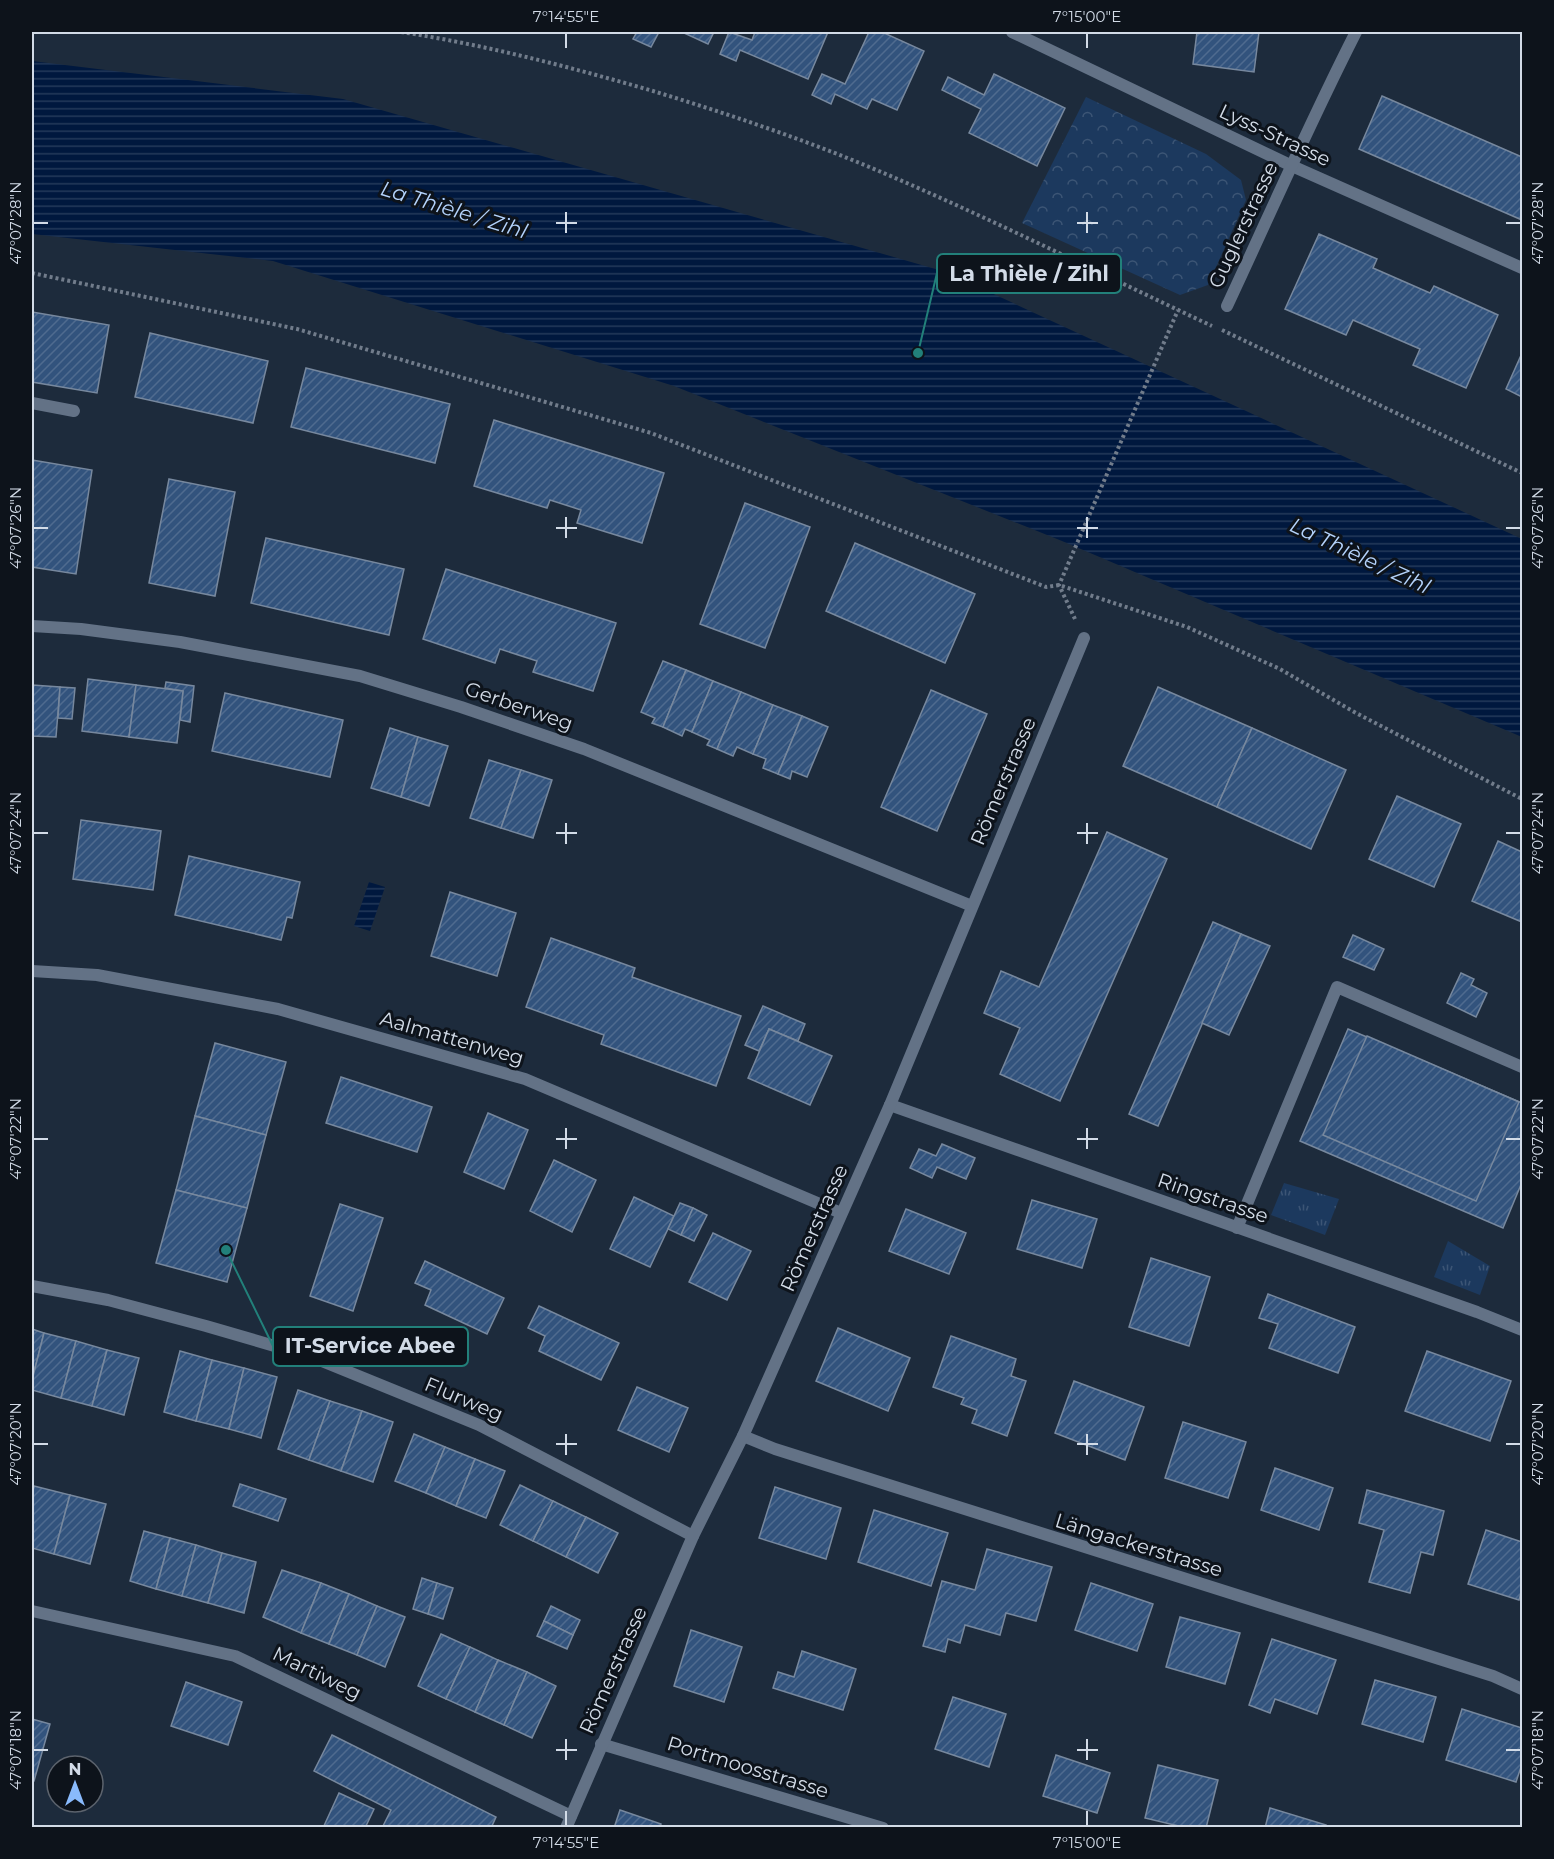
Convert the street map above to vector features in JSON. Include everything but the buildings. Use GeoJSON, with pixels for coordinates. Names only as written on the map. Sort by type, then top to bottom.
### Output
{"type":"FeatureCollection","features":[{"type":"Feature","properties":{"kind":"street","name":"Lyss-Strasse"},"geometry":{"type":"LineString","coordinates":[[1012,32],[1292,166],[1522,268]]}},
{"type":"Feature","properties":{"kind":"street","name":"Guglerstrasse"},"geometry":{"type":"LineString","coordinates":[[1227,306],[1312,118],[1356,32]]}},
{"type":"Feature","properties":{"kind":"street"},"geometry":{"type":"LineString","coordinates":[[32,403],[74,411]]}},
{"type":"Feature","properties":{"kind":"street","name":"Gerberweg"},"geometry":{"type":"LineString","coordinates":[[32,626],[81,629],[180,642],[372,680],[461,706],[584,749],[972,906]]}},
{"type":"Feature","properties":{"kind":"street","name":"Römerstrasse"},"geometry":{"type":"LineString","coordinates":[[568,1822],[693,1536],[743,1436],[890,1105],[1084,638]]}},
{"type":"Feature","properties":{"kind":"street","name":"Aalmattenweg"},"geometry":{"type":"LineString","coordinates":[[32,971],[97,975],[278,1010],[525,1079],[842,1213]]}},
{"type":"Feature","properties":{"kind":"street"},"geometry":{"type":"LineString","coordinates":[[1237,1228],[1337,987],[1522,1067]]}},
{"type":"Feature","properties":{"kind":"street","name":"Ringstrasse"},"geometry":{"type":"LineString","coordinates":[[890,1105],[1477,1312],[1522,1330]]}},
{"type":"Feature","properties":{"kind":"street","name":"Flurweg"},"geometry":{"type":"LineString","coordinates":[[32,1286],[108,1300],[312,1358],[479,1425],[693,1536]]}},
{"type":"Feature","properties":{"kind":"street","name":"Längackerstrasse"},"geometry":{"type":"LineString","coordinates":[[743,1436],[775,1449],[964,1510],[1493,1676],[1522,1689]]}},
{"type":"Feature","properties":{"kind":"street","name":"Martiweg"},"geometry":{"type":"LineString","coordinates":[[32,1611],[236,1656],[568,1822]]}},
{"type":"Feature","properties":{"kind":"street","name":"Portmoosstrasse"},"geometry":{"type":"LineString","coordinates":[[601,1744],[883,1827]]}},
{"type":"Feature","properties":{"kind":"path"},"geometry":{"type":"LineString","coordinates":[[401,32],[491,49],[595,74],[710,108],[866,166],[971,212],[1522,473]]}},
{"type":"Feature","properties":{"kind":"path"},"geometry":{"type":"LineString","coordinates":[[32,273],[297,329],[651,433],[1046,587],[1059,585],[1187,627],[1280,669],[1356,713],[1522,799]]}},
{"type":"Feature","properties":{"kind":"path"},"geometry":{"type":"LineString","coordinates":[[1059,585],[1178,310]]}},
{"type":"Feature","properties":{"kind":"path"},"geometry":{"type":"LineString","coordinates":[[1059,585],[1084,638]]}},
{"type":"Feature","properties":{"kind":"green space"},"geometry":{"type":"Polygon","coordinates":[[[1086,97],[1206,154],[1241,180],[1246,200],[1208,285],[1180,295],[1022,223],[1086,97]]]}},
{"type":"Feature","properties":{"kind":"green space"},"geometry":{"type":"Polygon","coordinates":[[[1284,1183],[1339,1199],[1325,1235],[1271,1215],[1284,1183]]]}},
{"type":"Feature","properties":{"kind":"green space"},"geometry":{"type":"Polygon","coordinates":[[[1448,1241],[1490,1266],[1480,1295],[1434,1277],[1448,1241]]]}},
{"type":"Feature","properties":{"kind":"water"},"geometry":{"type":"Polygon","coordinates":[[[32,61],[343,99],[946,272],[1522,539],[1522,737],[1062,541],[674,386],[273,261],[32,234],[32,61]]]}},
{"type":"Feature","properties":{"kind":"water"},"geometry":{"type":"Polygon","coordinates":[[[369,882],[385,887],[370,931],[354,926],[369,882]]]}},
{"type":"Feature","properties":{"kind":"place","name":"La Thièle / Zihl"},"geometry":{"type":"Point","coordinates":[918,353]}},
{"type":"Feature","properties":{"kind":"place","name":"IT-Service Abee"},"geometry":{"type":"Point","coordinates":[226,1250]}}]}
